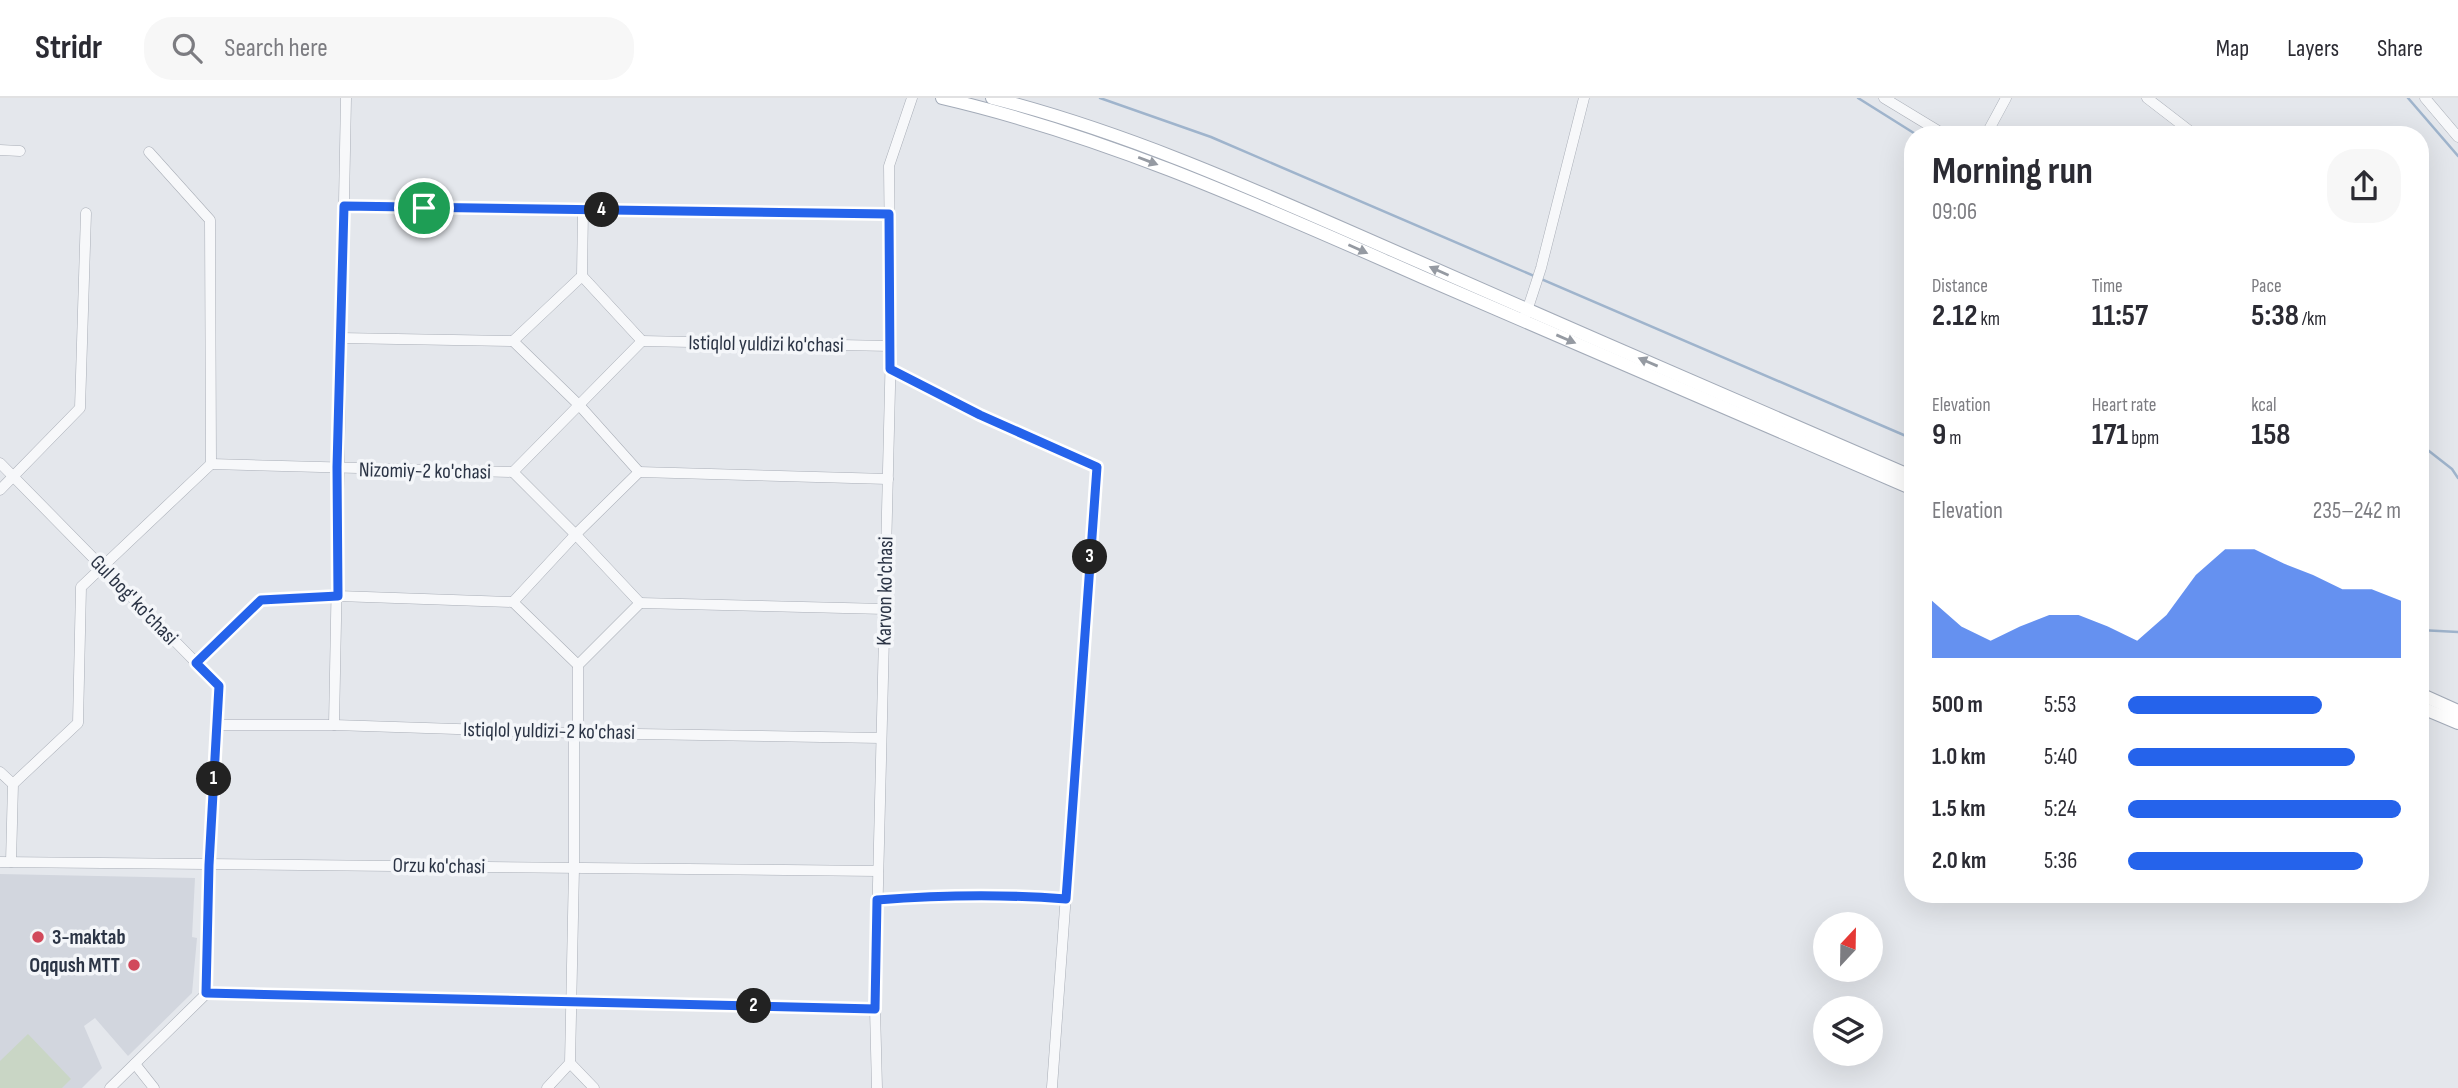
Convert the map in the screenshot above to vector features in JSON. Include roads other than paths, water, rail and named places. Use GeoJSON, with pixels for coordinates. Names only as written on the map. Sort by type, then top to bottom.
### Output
{"type":"FeatureCollection","features":[{"type":"Feature","properties":{"kind":"main road"},"geometry":{"type":"LineString","coordinates":[[942,98],[1011,114],[1107,145],[1227,192],[1904,473]]}},
{"type":"Feature","properties":{"kind":"main road"},"geometry":{"type":"LineString","coordinates":[[992,98],[1150,149],[1289,205],[1525,315],[1904,485]]}},
{"type":"Feature","properties":{"kind":"main road"},"geometry":{"type":"LineString","coordinates":[[2429,698],[2458,710]]}},
{"type":"Feature","properties":{"kind":"main road"},"geometry":{"type":"LineString","coordinates":[[2429,711],[2458,723]]}},
{"type":"Feature","properties":{"kind":"street","name":"Nizomiy-2 ko'chasi"},"geometry":{"type":"LineString","coordinates":[[334,725],[346,98]]}},
{"type":"Feature","properties":{"kind":"street","name":"Karvon ko'chasi"},"geometry":{"type":"LineString","coordinates":[[877,1088],[877,900],[891,346],[889,166],[912,98]]}},
{"type":"Feature","properties":{"kind":"street"},"geometry":{"type":"LineString","coordinates":[[1525,315],[1541,268],[1584,98]]}},
{"type":"Feature","properties":{"kind":"street"},"geometry":{"type":"LineString","coordinates":[[1884,98],[1930,126]]}},
{"type":"Feature","properties":{"kind":"street"},"geometry":{"type":"LineString","coordinates":[[1991,126],[2006,98]]}},
{"type":"Feature","properties":{"kind":"street"},"geometry":{"type":"LineString","coordinates":[[2147,98],[2183,126]]}},
{"type":"Feature","properties":{"kind":"street"},"geometry":{"type":"LineString","coordinates":[[2425,98],[2458,137]]}},
{"type":"Feature","properties":{"kind":"street"},"geometry":{"type":"LineString","coordinates":[[0,150],[20,150]]}},
{"type":"Feature","properties":{"kind":"street"},"geometry":{"type":"LineString","coordinates":[[102,568],[211,464],[210,220],[149,152]]}},
{"type":"Feature","properties":{"kind":"street"},"geometry":{"type":"LineString","coordinates":[[344,206],[889,214]]}},
{"type":"Feature","properties":{"kind":"street"},"geometry":{"type":"LineString","coordinates":[[583,210],[582,276],[642,341],[513,472],[640,603],[885,609]]}},
{"type":"Feature","properties":{"kind":"street"},"geometry":{"type":"LineString","coordinates":[[0,490],[80,408],[86,213]]}},
{"type":"Feature","properties":{"kind":"street"},"geometry":{"type":"LineString","coordinates":[[513,341],[582,276]]}},
{"type":"Feature","properties":{"kind":"street"},"geometry":{"type":"LineString","coordinates":[[340,338],[513,341],[580,406],[639,472]]}},
{"type":"Feature","properties":{"kind":"street","name":"Istiqlol yuldizi ko'chasi"},"geometry":{"type":"LineString","coordinates":[[642,341],[891,346]]}},
{"type":"Feature","properties":{"kind":"street"},"geometry":{"type":"LineString","coordinates":[[890,369],[980,415],[1097,467],[1052,1087]]}},
{"type":"Feature","properties":{"kind":"street","name":"Gul bog' ko'chasi"},"geometry":{"type":"LineString","coordinates":[[0,463],[219,686],[209,865],[206,993]]}},
{"type":"Feature","properties":{"kind":"street","name":"Nizomiy-2 ko'chasi"},"geometry":{"type":"LineString","coordinates":[[211,464],[513,472]]}},
{"type":"Feature","properties":{"kind":"street"},"geometry":{"type":"LineString","coordinates":[[513,602],[639,472],[888,479]]}},
{"type":"Feature","properties":{"kind":"street","name":"Gul bog' ko'chasi"},"geometry":{"type":"LineString","coordinates":[[13,784],[78,723],[81,587],[102,568]]}},
{"type":"Feature","properties":{"kind":"street"},"geometry":{"type":"LineString","coordinates":[[196,663],[261,600],[338,596],[513,602],[578,665]]}},
{"type":"Feature","properties":{"kind":"street"},"geometry":{"type":"LineString","coordinates":[[547,1088],[570,1063],[578,665],[640,603]]}},
{"type":"Feature","properties":{"kind":"street","name":"Istiqlol yuldizi-2 ko'chasi"},"geometry":{"type":"LineString","coordinates":[[217,725],[334,725],[576,733],[881,738]]}},
{"type":"Feature","properties":{"kind":"street"},"geometry":{"type":"LineString","coordinates":[[0,772],[13,784],[11,862]]}},
{"type":"Feature","properties":{"kind":"street","name":"Orzu ko'chasi"},"geometry":{"type":"LineString","coordinates":[[0,862],[878,871]]}},
{"type":"Feature","properties":{"kind":"street"},"geometry":{"type":"LineString","coordinates":[[877,900],[960,894],[1066,899]]}},
{"type":"Feature","properties":{"kind":"street"},"geometry":{"type":"LineString","coordinates":[[110,1088],[206,993],[875,1009]]}},
{"type":"Feature","properties":{"kind":"street"},"geometry":{"type":"LineString","coordinates":[[135,1063],[154,1088]]}},
{"type":"Feature","properties":{"kind":"street"},"geometry":{"type":"LineString","coordinates":[[570,1063],[594,1088]]}},
{"type":"Feature","properties":{"kind":"waterway"},"geometry":{"type":"LineString","coordinates":[[1100,98],[1211,137],[1904,435]]}},
{"type":"Feature","properties":{"kind":"waterway"},"geometry":{"type":"LineString","coordinates":[[1858,98],[1904,127]]}},
{"type":"Feature","properties":{"kind":"waterway"},"geometry":{"type":"LineString","coordinates":[[2408,98],[2458,156]]}},
{"type":"Feature","properties":{"kind":"waterway"},"geometry":{"type":"LineString","coordinates":[[2429,451],[2452,469],[2458,478]]}},
{"type":"Feature","properties":{"kind":"waterway"},"geometry":{"type":"LineString","coordinates":[[2429,630],[2458,632]]}},
{"type":"Feature","properties":{"kind":"place","name":"3-maktab"},"geometry":{"type":"Point","coordinates":[38,937]}},
{"type":"Feature","properties":{"kind":"place","name":"Oqqush MTT"},"geometry":{"type":"Point","coordinates":[134,965]}}]}
